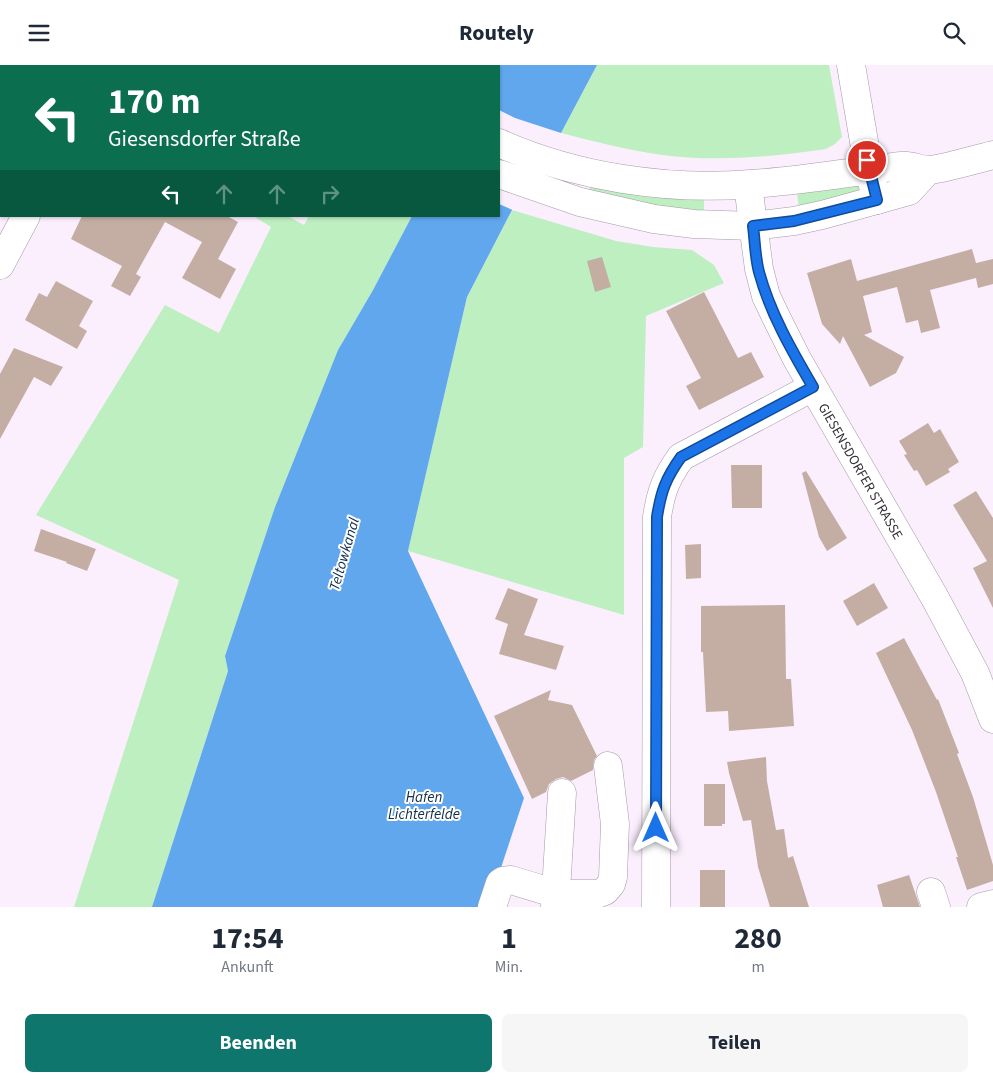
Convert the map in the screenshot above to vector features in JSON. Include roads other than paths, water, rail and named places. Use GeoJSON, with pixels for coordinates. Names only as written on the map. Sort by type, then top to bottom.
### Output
{"type":"FeatureCollection","features":[{"type":"Feature","properties":{"kind":"street"},"geometry":{"type":"LineString","coordinates":[[851,65],[869,171],[877,200]]}},
{"type":"Feature","properties":{"kind":"street"},"geometry":{"type":"LineString","coordinates":[[500,143],[552,162],[596,173],[656,184],[748,185],[869,171],[904,165],[928,171],[993,155]]}},
{"type":"Feature","properties":{"kind":"street"},"geometry":{"type":"LineString","coordinates":[[500,173],[516,181],[580,202],[654,219],[694,224],[753,226],[794,221],[909,191],[928,171]]}},
{"type":"Feature","properties":{"kind":"street","name":"GIESENSDORFER STRASSE"},"geometry":{"type":"LineString","coordinates":[[748,185],[758,269],[766,296],[797,359],[962,648],[975,673],[993,719]]}},
{"type":"Feature","properties":{"kind":"street"},"geometry":{"type":"LineString","coordinates":[[0,265],[25,217]]}},
{"type":"Feature","properties":{"kind":"street"},"geometry":{"type":"LineString","coordinates":[[656,907],[657,517],[660,500],[667,477],[681,457],[813,387]]}},
{"type":"Feature","properties":{"kind":"street"},"geometry":{"type":"LineString","coordinates":[[492,907],[500,883],[503,881],[510,880],[556,900],[597,894],[605,891],[611,884],[613,877],[615,824],[608,766]]}},
{"type":"Feature","properties":{"kind":"street"},"geometry":{"type":"LineString","coordinates":[[556,900],[562,793]]}},
{"type":"Feature","properties":{"kind":"street"},"geometry":{"type":"LineString","coordinates":[[981,907],[993,903]]}},
{"type":"Feature","properties":{"kind":"water"},"geometry":{"type":"Polygon","coordinates":[[[500,65],[597,65],[561,133],[512,210],[467,297],[408,551],[524,798],[488,907],[152,907],[228,671],[225,656],[275,507],[338,350],[373,290],[411,217],[500,217],[500,65]]]}},
{"type":"Feature","properties":{"kind":"water label","name":"Teltowkanal"},"geometry":{"type":"Point","coordinates":[344,554]}},
{"type":"Feature","properties":{"kind":"water label","name":"Hafen Lichterfelde"},"geometry":{"type":"Point","coordinates":[424,806]}}]}
